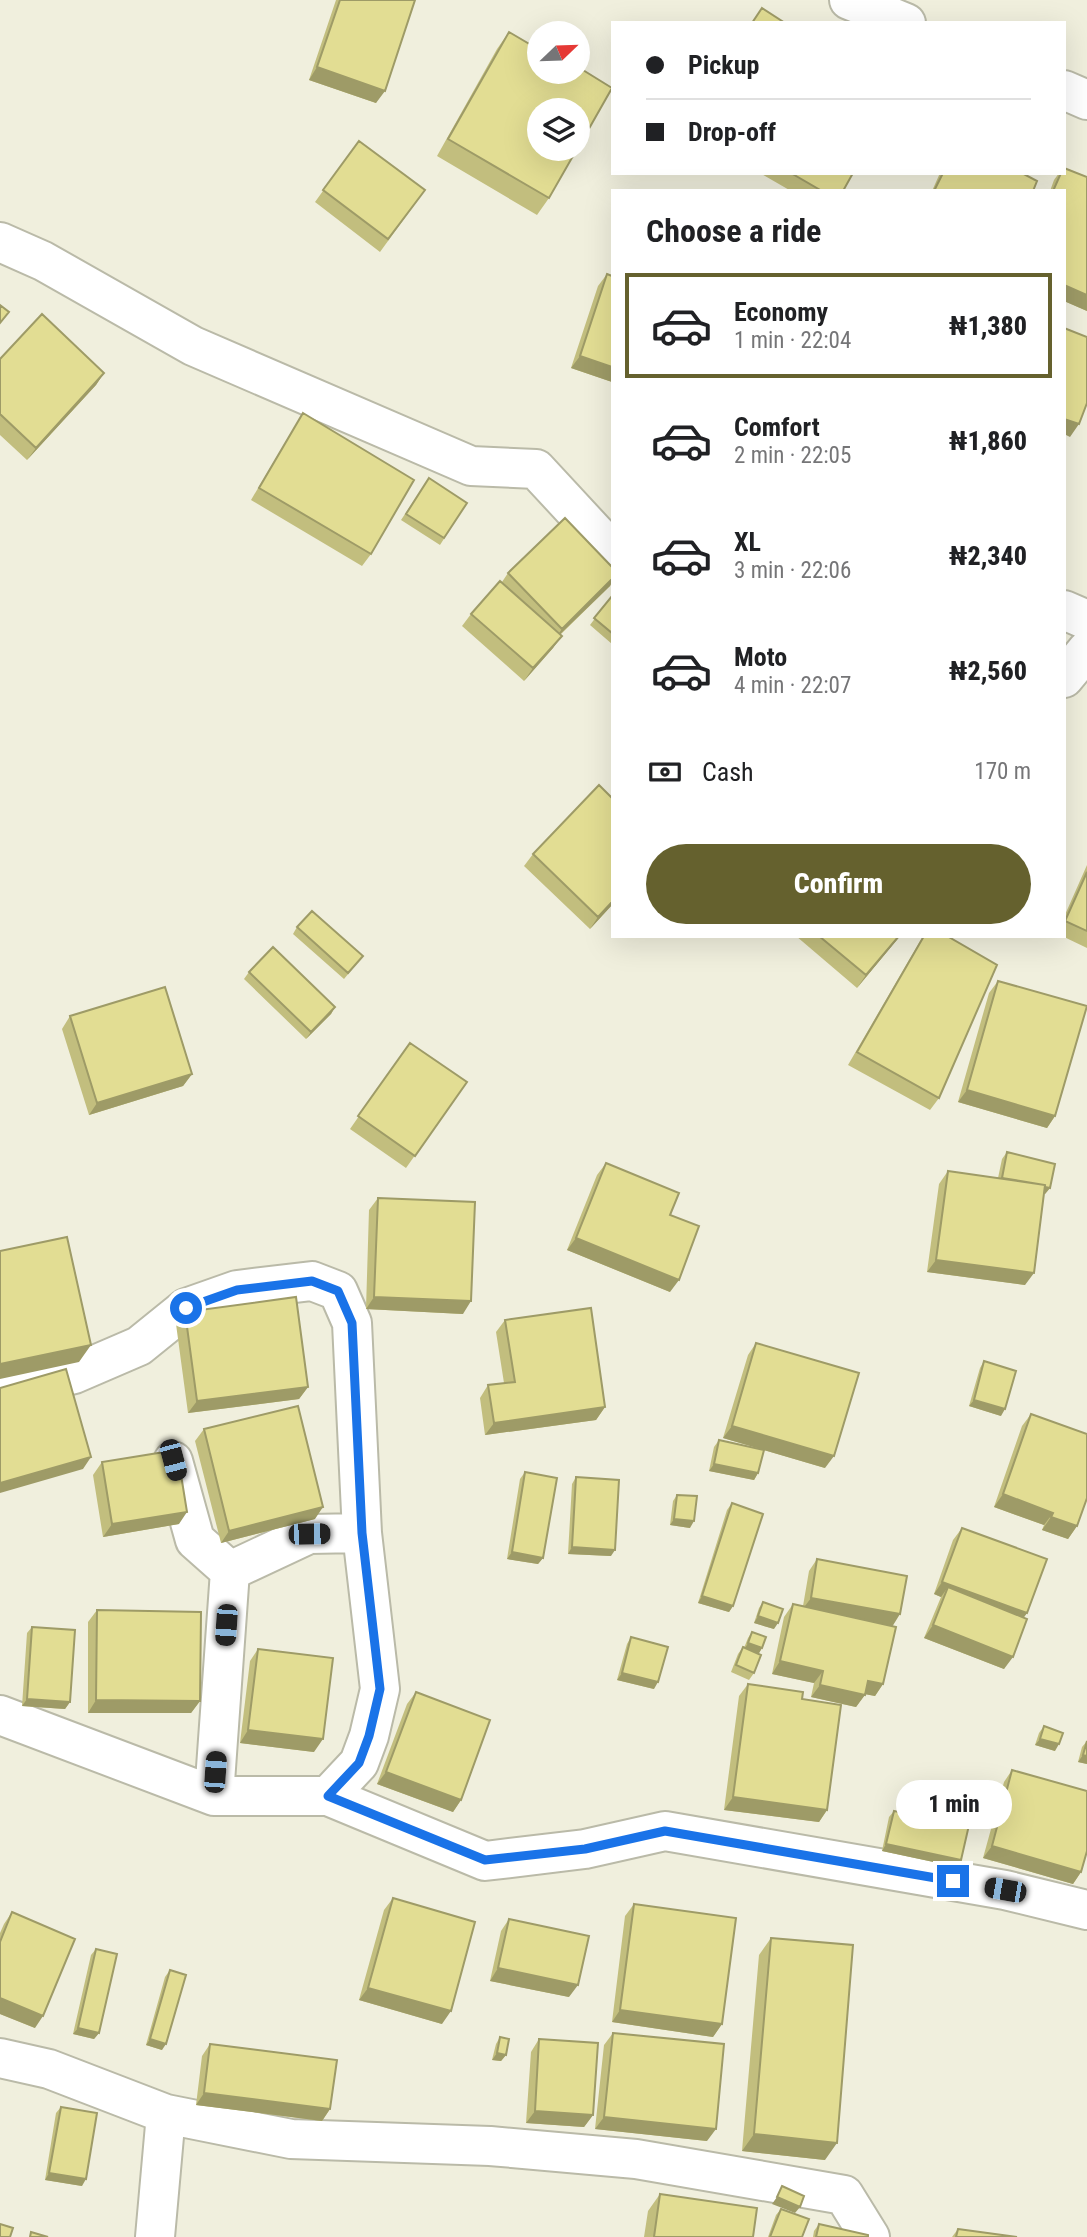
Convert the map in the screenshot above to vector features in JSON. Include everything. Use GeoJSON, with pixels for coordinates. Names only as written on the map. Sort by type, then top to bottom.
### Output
{"type":"FeatureCollection","features":[{"type":"Feature","properties":{"kind":"street"},"geometry":{"type":"LineString","coordinates":[[849,0],[901,21]]}},
{"type":"Feature","properties":{"kind":"street"},"geometry":{"type":"LineString","coordinates":[[1066,91],[1087,100]]}},
{"type":"Feature","properties":{"kind":"street"},"geometry":{"type":"LineString","coordinates":[[0,242],[43,261],[193,346],[471,466],[536,469],[611,550]]}},
{"type":"Feature","properties":{"kind":"street"},"geometry":{"type":"LineString","coordinates":[[1066,611],[1087,620]]}},
{"type":"Feature","properties":{"kind":"street"},"geometry":{"type":"LineString","coordinates":[[1066,675],[1087,650]]}},
{"type":"Feature","properties":{"kind":"street"},"geometry":{"type":"LineString","coordinates":[[0,1392],[74,1374],[128,1351],[139,1346],[186,1308],[237,1290],[312,1281],[338,1291],[352,1323],[362,1533],[380,1689],[369,1736],[359,1763],[328,1796]]}},
{"type":"Feature","properties":{"kind":"street"},"geometry":{"type":"LineString","coordinates":[[173,1460],[195,1540],[230,1571]]}},
{"type":"Feature","properties":{"kind":"street"},"geometry":{"type":"LineString","coordinates":[[230,1571],[309,1534],[362,1533]]}},
{"type":"Feature","properties":{"kind":"street"},"geometry":{"type":"LineString","coordinates":[[214,1796],[230,1571]]}},
{"type":"Feature","properties":{"kind":"street"},"geometry":{"type":"LineString","coordinates":[[0,1715],[214,1796],[328,1796],[485,1860],[585,1849],[665,1831],[1005,1890],[1087,1910]]}},
{"type":"Feature","properties":{"kind":"street"},"geometry":{"type":"LineString","coordinates":[[0,2058],[49,2068],[166,2114],[291,2140],[490,2146],[636,2159],[844,2195],[870,2237]]}},
{"type":"Feature","properties":{"kind":"street"},"geometry":{"type":"LineString","coordinates":[[155,2237],[166,2114]]}},
{"type":"Feature","properties":{"kind":"building"},"geometry":{"type":"Polygon","coordinates":[[[340,0],[415,0],[385,91],[317,67],[340,0]]]}},
{"type":"Feature","properties":{"kind":"building"},"geometry":{"type":"Polygon","coordinates":[[[762,8],[782,21],[753,21],[762,8]]]}},
{"type":"Feature","properties":{"kind":"building"},"geometry":{"type":"Polygon","coordinates":[[[509,32],[527,42],[527,84],[590,84],[590,74],[611,87],[590,127],[590,98],[527,98],[527,161],[570,161],[549,198],[448,139],[509,32]]]}},
{"type":"Feature","properties":{"kind":"building"},"geometry":{"type":"Polygon","coordinates":[[[359,141],[425,190],[388,239],[323,190],[359,141]]]}},
{"type":"Feature","properties":{"kind":"building"},"geometry":{"type":"Polygon","coordinates":[[[1066,169],[1087,177],[1087,295],[1066,286],[1066,189],[1054,189],[1060,175],[1066,175],[1066,169]]]}},
{"type":"Feature","properties":{"kind":"building"},"geometry":{"type":"Polygon","coordinates":[[[794,175],[852,175],[844,189],[819,189],[794,175]]]}},
{"type":"Feature","properties":{"kind":"building"},"geometry":{"type":"Polygon","coordinates":[[[942,175],[1026,175],[1037,181],[1034,189],[935,189],[942,175]]]}},
{"type":"Feature","properties":{"kind":"building"},"geometry":{"type":"Polygon","coordinates":[[[607,274],[611,276],[611,367],[580,356],[607,274]]]}},
{"type":"Feature","properties":{"kind":"building"},"geometry":{"type":"Polygon","coordinates":[[[0,305],[9,312],[0,323],[0,305]]]}},
{"type":"Feature","properties":{"kind":"building"},"geometry":{"type":"Polygon","coordinates":[[[42,314],[104,373],[36,448],[0,414],[0,359],[42,314]]]}},
{"type":"Feature","properties":{"kind":"building"},"geometry":{"type":"Polygon","coordinates":[[[1066,329],[1087,337],[1087,403],[1079,424],[1066,420],[1066,329]]]}},
{"type":"Feature","properties":{"kind":"building"},"geometry":{"type":"Polygon","coordinates":[[[303,413],[414,480],[371,554],[259,488],[303,413]]]}},
{"type":"Feature","properties":{"kind":"building"},"geometry":{"type":"Polygon","coordinates":[[[429,478],[467,503],[444,538],[406,514],[429,478]]]}},
{"type":"Feature","properties":{"kind":"building"},"geometry":{"type":"Polygon","coordinates":[[[565,518],[611,566],[611,580],[562,629],[508,573],[565,518]]]}},
{"type":"Feature","properties":{"kind":"building"},"geometry":{"type":"Polygon","coordinates":[[[500,581],[562,636],[533,668],[471,614],[500,581]]]}},
{"type":"Feature","properties":{"kind":"building"},"geometry":{"type":"Polygon","coordinates":[[[611,597],[611,632],[594,618],[611,597]]]}},
{"type":"Feature","properties":{"kind":"building"},"geometry":{"type":"Polygon","coordinates":[[[599,785],[611,797],[611,903],[598,917],[533,854],[599,785]]]}},
{"type":"Feature","properties":{"kind":"building"},"geometry":{"type":"Polygon","coordinates":[[[1087,872],[1087,931],[1066,921],[1087,872]]]}},
{"type":"Feature","properties":{"kind":"building"},"geometry":{"type":"Polygon","coordinates":[[[312,911],[363,956],[348,973],[297,927],[312,911]]]}},
{"type":"Feature","properties":{"kind":"building"},"geometry":{"type":"Polygon","coordinates":[[[821,938],[897,938],[866,975],[821,938]]]}},
{"type":"Feature","properties":{"kind":"building"},"geometry":{"type":"Polygon","coordinates":[[[923,938],[950,938],[997,965],[939,1098],[857,1052],[923,938]]]}},
{"type":"Feature","properties":{"kind":"building"},"geometry":{"type":"Polygon","coordinates":[[[273,947],[335,1007],[311,1032],[249,972],[273,947]]]}},
{"type":"Feature","properties":{"kind":"building"},"geometry":{"type":"Polygon","coordinates":[[[998,981],[1087,1006],[1055,1116],[967,1090],[998,981]]]}},
{"type":"Feature","properties":{"kind":"building"},"geometry":{"type":"Polygon","coordinates":[[[165,987],[192,1074],[97,1103],[70,1016],[165,987]]]}},
{"type":"Feature","properties":{"kind":"building"},"geometry":{"type":"Polygon","coordinates":[[[410,1043],[467,1082],[415,1156],[358,1116],[410,1043]]]}},
{"type":"Feature","properties":{"kind":"building"},"geometry":{"type":"Polygon","coordinates":[[[1007,1152],[1055,1164],[1050,1188],[1002,1178],[1007,1152]]]}},
{"type":"Feature","properties":{"kind":"building"},"geometry":{"type":"Polygon","coordinates":[[[606,1163],[679,1193],[670,1215],[699,1226],[679,1280],[576,1238],[606,1163]]]}},
{"type":"Feature","properties":{"kind":"building"},"geometry":{"type":"Polygon","coordinates":[[[948,1171],[1045,1185],[1034,1273],[936,1260],[948,1171]]]}},
{"type":"Feature","properties":{"kind":"building"},"geometry":{"type":"Polygon","coordinates":[[[378,1198],[475,1202],[471,1301],[374,1297],[378,1198]]]}},
{"type":"Feature","properties":{"kind":"building"},"geometry":{"type":"Polygon","coordinates":[[[67,1237],[91,1345],[0,1364],[0,1251],[67,1237]]]}},
{"type":"Feature","properties":{"kind":"building"},"geometry":{"type":"Polygon","coordinates":[[[296,1297],[308,1387],[197,1401],[185,1312],[296,1297]]]}},
{"type":"Feature","properties":{"kind":"building"},"geometry":{"type":"Polygon","coordinates":[[[591,1308],[605,1407],[494,1423],[488,1385],[515,1382],[505,1320],[591,1308]]]}},
{"type":"Feature","properties":{"kind":"building"},"geometry":{"type":"Polygon","coordinates":[[[756,1343],[859,1373],[834,1456],[732,1426],[756,1343]]]}},
{"type":"Feature","properties":{"kind":"building"},"geometry":{"type":"Polygon","coordinates":[[[984,1361],[1016,1371],[1005,1409],[974,1400],[984,1361]]]}},
{"type":"Feature","properties":{"kind":"building"},"geometry":{"type":"Polygon","coordinates":[[[66,1369],[91,1457],[0,1483],[0,1388],[66,1369]]]}},
{"type":"Feature","properties":{"kind":"building"},"geometry":{"type":"Polygon","coordinates":[[[298,1406],[323,1507],[229,1531],[204,1429],[298,1406]]]}},
{"type":"Feature","properties":{"kind":"building"},"geometry":{"type":"Polygon","coordinates":[[[1031,1414],[1087,1434],[1087,1498],[1077,1526],[1051,1517],[1053,1513],[1003,1494],[1031,1414]]]}},
{"type":"Feature","properties":{"kind":"building"},"geometry":{"type":"Polygon","coordinates":[[[719,1440],[764,1450],[758,1473],[714,1464],[719,1440]]]}},
{"type":"Feature","properties":{"kind":"building"},"geometry":{"type":"Polygon","coordinates":[[[177,1450],[187,1512],[112,1524],[102,1462],[177,1450]]]}},
{"type":"Feature","properties":{"kind":"building"},"geometry":{"type":"Polygon","coordinates":[[[525,1472],[557,1478],[543,1558],[512,1552],[525,1472]]]}},
{"type":"Feature","properties":{"kind":"building"},"geometry":{"type":"Polygon","coordinates":[[[576,1477],[619,1480],[615,1550],[572,1547],[576,1477]]]}},
{"type":"Feature","properties":{"kind":"building"},"geometry":{"type":"Polygon","coordinates":[[[677,1495],[697,1496],[694,1521],[674,1519],[677,1495]]]}},
{"type":"Feature","properties":{"kind":"building"},"geometry":{"type":"Polygon","coordinates":[[[732,1503],[763,1514],[733,1606],[702,1596],[732,1503]]]}},
{"type":"Feature","properties":{"kind":"building"},"geometry":{"type":"Polygon","coordinates":[[[962,1528],[1047,1559],[1027,1613],[942,1582],[962,1528]]]}},
{"type":"Feature","properties":{"kind":"building"},"geometry":{"type":"Polygon","coordinates":[[[817,1559],[907,1576],[900,1614],[811,1598],[817,1559]]]}},
{"type":"Feature","properties":{"kind":"building"},"geometry":{"type":"Polygon","coordinates":[[[948,1587],[1027,1619],[1013,1657],[933,1625],[948,1587]]]}},
{"type":"Feature","properties":{"kind":"building"},"geometry":{"type":"Polygon","coordinates":[[[763,1602],[783,1609],[778,1623],[758,1616],[763,1602]]]}},
{"type":"Feature","properties":{"kind":"building"},"geometry":{"type":"Polygon","coordinates":[[[793,1604],[896,1627],[883,1684],[868,1681],[865,1695],[820,1685],[823,1671],[780,1661],[793,1604]]]}},
{"type":"Feature","properties":{"kind":"building"},"geometry":{"type":"Polygon","coordinates":[[[97,1610],[201,1612],[200,1701],[96,1700],[97,1610]]]}},
{"type":"Feature","properties":{"kind":"building"},"geometry":{"type":"Polygon","coordinates":[[[32,1627],[75,1630],[70,1702],[27,1699],[32,1627]]]}},
{"type":"Feature","properties":{"kind":"building"},"geometry":{"type":"Polygon","coordinates":[[[752,1632],[766,1637],[762,1648],[748,1643],[752,1632]]]}},
{"type":"Feature","properties":{"kind":"building"},"geometry":{"type":"Polygon","coordinates":[[[631,1637],[668,1647],[658,1682],[622,1673],[631,1637]]]}},
{"type":"Feature","properties":{"kind":"building"},"geometry":{"type":"Polygon","coordinates":[[[743,1647],[761,1655],[754,1673],[736,1665],[743,1647]]]}},
{"type":"Feature","properties":{"kind":"building"},"geometry":{"type":"Polygon","coordinates":[[[258,1649],[333,1658],[323,1739],[248,1730],[258,1649]]]}},
{"type":"Feature","properties":{"kind":"building"},"geometry":{"type":"Polygon","coordinates":[[[748,1684],[803,1692],[802,1699],[841,1705],[827,1810],[733,1797],[748,1684]]]}},
{"type":"Feature","properties":{"kind":"building"},"geometry":{"type":"Polygon","coordinates":[[[416,1692],[490,1720],[461,1800],[386,1772],[416,1692]]]}},
{"type":"Feature","properties":{"kind":"building"},"geometry":{"type":"Polygon","coordinates":[[[1044,1726],[1063,1733],[1059,1744],[1040,1739],[1044,1726]]]}},
{"type":"Feature","properties":{"kind":"building"},"geometry":{"type":"Polygon","coordinates":[[[1012,1770],[1087,1791],[1087,1851],[1081,1872],[992,1846],[1012,1770]]]}},
{"type":"Feature","properties":{"kind":"building"},"geometry":{"type":"Polygon","coordinates":[[[894,1811],[969,1825],[961,1860],[886,1844],[894,1811]]]}},
{"type":"Feature","properties":{"kind":"building"},"geometry":{"type":"Polygon","coordinates":[[[393,1898],[475,1922],[451,2011],[368,1988],[393,1898]]]}},
{"type":"Feature","properties":{"kind":"building"},"geometry":{"type":"Polygon","coordinates":[[[634,1904],[736,1918],[722,2024],[620,2010],[634,1904]]]}},
{"type":"Feature","properties":{"kind":"building"},"geometry":{"type":"Polygon","coordinates":[[[12,1912],[75,1939],[43,2016],[0,1998],[0,1942],[12,1912]]]}},
{"type":"Feature","properties":{"kind":"building"},"geometry":{"type":"Polygon","coordinates":[[[509,1919],[589,1936],[578,1985],[498,1968],[509,1919]]]}},
{"type":"Feature","properties":{"kind":"building"},"geometry":{"type":"Polygon","coordinates":[[[771,1938],[853,1945],[837,2143],[754,2134],[771,1938]]]}},
{"type":"Feature","properties":{"kind":"building"},"geometry":{"type":"Polygon","coordinates":[[[96,1949],[117,1954],[99,2033],[78,2028],[96,1949]]]}},
{"type":"Feature","properties":{"kind":"building"},"geometry":{"type":"Polygon","coordinates":[[[170,1970],[186,1975],[166,2044],[150,2039],[170,1970]]]}},
{"type":"Feature","properties":{"kind":"building"},"geometry":{"type":"Polygon","coordinates":[[[613,2033],[724,2044],[716,2129],[604,2117],[613,2033]]]}},
{"type":"Feature","properties":{"kind":"building"},"geometry":{"type":"Polygon","coordinates":[[[500,2037],[509,2039],[506,2055],[497,2053],[500,2037]]]}},
{"type":"Feature","properties":{"kind":"building"},"geometry":{"type":"Polygon","coordinates":[[[539,2039],[598,2043],[593,2115],[535,2111],[539,2039]]]}},
{"type":"Feature","properties":{"kind":"building"},"geometry":{"type":"Polygon","coordinates":[[[210,2044],[337,2060],[330,2109],[204,2093],[210,2044]]]}},
{"type":"Feature","properties":{"kind":"building"},"geometry":{"type":"Polygon","coordinates":[[[61,2107],[97,2113],[86,2179],[49,2173],[61,2107]]]}},
{"type":"Feature","properties":{"kind":"building"},"geometry":{"type":"Polygon","coordinates":[[[782,2186],[804,2196],[800,2207],[777,2197],[782,2186]]]}},
{"type":"Feature","properties":{"kind":"building"},"geometry":{"type":"Polygon","coordinates":[[[660,2194],[757,2208],[753,2237],[654,2237],[660,2194]]]}},
{"type":"Feature","properties":{"kind":"building"},"geometry":{"type":"Polygon","coordinates":[[[781,2209],[809,2219],[802,2237],[770,2237],[781,2209]]]}},
{"type":"Feature","properties":{"kind":"building"},"geometry":{"type":"Polygon","coordinates":[[[0,2224],[13,2228],[10,2237],[0,2237],[0,2224]]]}},
{"type":"Feature","properties":{"kind":"building"},"geometry":{"type":"Polygon","coordinates":[[[819,2224],[868,2235],[868,2237],[816,2237],[819,2224]]]}},
{"type":"Feature","properties":{"kind":"building"},"geometry":{"type":"Polygon","coordinates":[[[958,2229],[1017,2237],[956,2237],[958,2229]]]}},
{"type":"Feature","properties":{"kind":"building"},"geometry":{"type":"Polygon","coordinates":[[[31,2232],[48,2237],[30,2237],[31,2232]]]}},
{"type":"Feature","properties":{"kind":"route"},"geometry":{"type":"LineString","coordinates":[[186,1308],[237,1290],[312,1281],[338,1291],[352,1323],[362,1533],[380,1689],[369,1736],[359,1763],[328,1796],[485,1860],[585,1849],[665,1831],[953,1881]]}}]}
